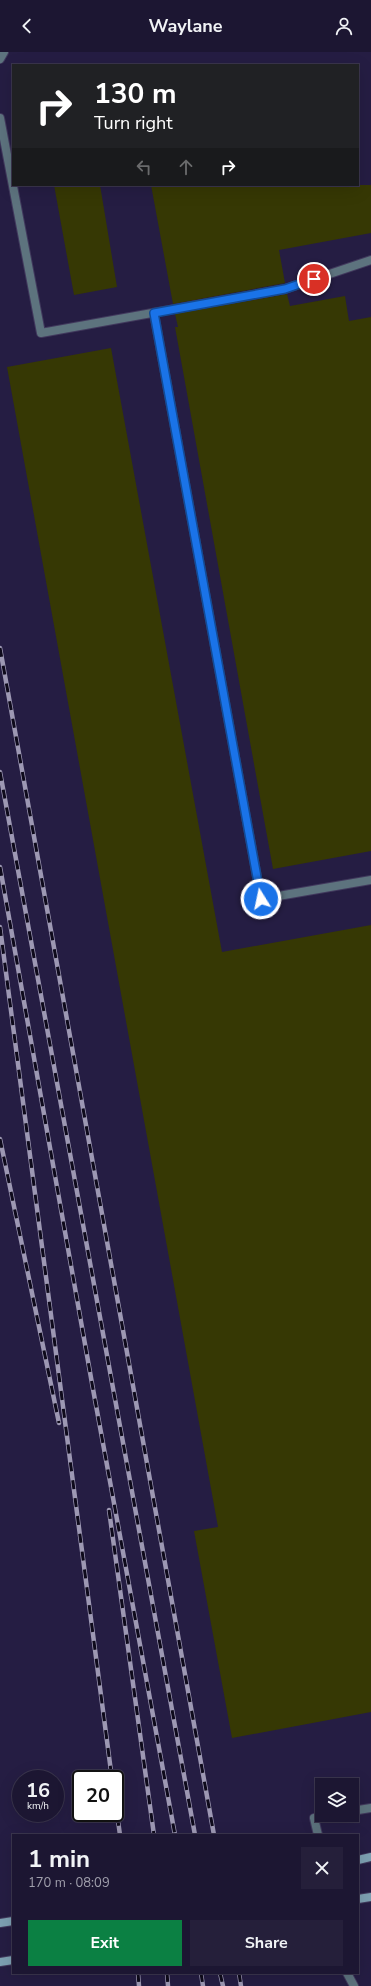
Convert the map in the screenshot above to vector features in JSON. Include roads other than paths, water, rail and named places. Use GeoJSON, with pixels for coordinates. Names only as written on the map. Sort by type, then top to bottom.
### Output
{"type":"FeatureCollection","features":[{"type":"Feature","properties":{"kind":"main road"},"geometry":{"type":"LineString","coordinates":[[359,1860],[371,1857]]}},
{"type":"Feature","properties":{"kind":"main road"},"geometry":{"type":"LineString","coordinates":[[359,1899],[371,1896]]}},
{"type":"Feature","properties":{"kind":"main road"},"geometry":{"type":"LineString","coordinates":[[0,1923],[12,1921]]}},
{"type":"Feature","properties":{"kind":"main road"},"geometry":{"type":"LineString","coordinates":[[0,1962],[12,1960]]}},
{"type":"Feature","properties":{"kind":"lane"},"geometry":{"type":"LineString","coordinates":[[0,59],[4,52]]}},
{"type":"Feature","properties":{"kind":"lane"},"geometry":{"type":"LineString","coordinates":[[0,118],[12,181]]}},
{"type":"Feature","properties":{"kind":"lane"},"geometry":{"type":"LineString","coordinates":[[13,186],[41,333],[285,289],[371,260]]}},
{"type":"Feature","properties":{"kind":"lane"},"geometry":{"type":"LineString","coordinates":[[154,313],[261,899],[371,880]]}},
{"type":"Feature","properties":{"kind":"lane"},"geometry":{"type":"LineString","coordinates":[[359,1810],[371,1808]]}},
{"type":"Feature","properties":{"kind":"lane"},"geometry":{"type":"LineString","coordinates":[[315,1818],[318,1834]]}},
{"type":"Feature","properties":{"kind":"lane"},"geometry":{"type":"LineString","coordinates":[[348,1974],[354,1986]]}},
{"type":"Feature","properties":{"kind":"railway"},"geometry":{"type":"LineString","coordinates":[[0,648],[214,1834]]}},
{"type":"Feature","properties":{"kind":"railway"},"geometry":{"type":"LineString","coordinates":[[0,772],[195,1834]]}},
{"type":"Feature","properties":{"kind":"railway"},"geometry":{"type":"LineString","coordinates":[[0,867],[93,1389],[175,1834]]}},
{"type":"Feature","properties":{"kind":"railway"},"geometry":{"type":"LineString","coordinates":[[0,927],[111,1770]]}},
{"type":"Feature","properties":{"kind":"railway"},"geometry":{"type":"LineString","coordinates":[[0,1139],[59,1423]]}},
{"type":"Feature","properties":{"kind":"railway"},"geometry":{"type":"LineString","coordinates":[[109,1510],[154,1834]]}},
{"type":"Feature","properties":{"kind":"railway"},"geometry":{"type":"LineString","coordinates":[[118,1822],[120,1834]]}},
{"type":"Feature","properties":{"kind":"railway"},"geometry":{"type":"LineString","coordinates":[[138,1974],[139,1986]]}},
{"type":"Feature","properties":{"kind":"railway"},"geometry":{"type":"LineString","coordinates":[[167,1974],[168,1986]]}},
{"type":"Feature","properties":{"kind":"railway"},"geometry":{"type":"LineString","coordinates":[[201,1974],[203,1986]]}},
{"type":"Feature","properties":{"kind":"railway"},"geometry":{"type":"LineString","coordinates":[[220,1974],[223,1986]]}},
{"type":"Feature","properties":{"kind":"railway"},"geometry":{"type":"LineString","coordinates":[[239,1974],[241,1986]]}}]}
